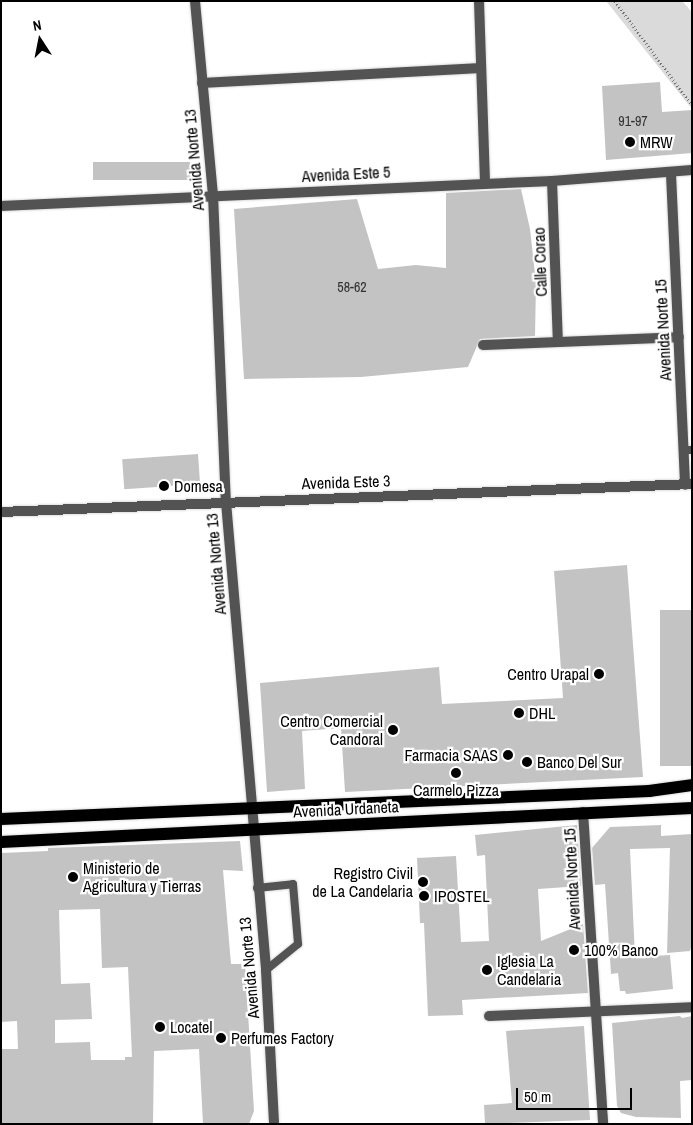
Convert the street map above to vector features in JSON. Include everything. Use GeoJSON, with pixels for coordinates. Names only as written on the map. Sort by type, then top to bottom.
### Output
{"type":"FeatureCollection","features":[{"type":"Feature","properties":{"kind":"main road","name":"Avenida Urdaneta"},"geometry":{"type":"LineString","coordinates":[[1,819],[649,791],[692,785]]}},
{"type":"Feature","properties":{"kind":"main road"},"geometry":{"type":"LineString","coordinates":[[649,791],[692,790]]}},
{"type":"Feature","properties":{"kind":"main road"},"geometry":{"type":"LineString","coordinates":[[652,810],[692,808]]}},
{"type":"Feature","properties":{"kind":"main road","name":"Avenida Urdaneta"},"geometry":{"type":"LineString","coordinates":[[1,842],[652,810]]}},
{"type":"Feature","properties":{"kind":"street","name":"Avenida Norte 13"},"geometry":{"type":"LineString","coordinates":[[195,1],[213,195],[226,502],[254,830],[257,888],[266,970],[274,1124]]}},
{"type":"Feature","properties":{"kind":"street"},"geometry":{"type":"LineString","coordinates":[[479,1],[485,182]]}},
{"type":"Feature","properties":{"kind":"street"},"geometry":{"type":"LineString","coordinates":[[202,83],[481,68]]}},
{"type":"Feature","properties":{"kind":"street","name":"Avenida Este 5"},"geometry":{"type":"LineString","coordinates":[[1,206],[485,182],[552,181],[671,174],[692,170]]}},
{"type":"Feature","properties":{"kind":"street","name":"Avenida Norte 15"},"geometry":{"type":"LineString","coordinates":[[671,174],[678,337],[688,450],[689,485]]}},
{"type":"Feature","properties":{"kind":"street","name":"Calle Corao"},"geometry":{"type":"LineString","coordinates":[[552,181],[558,341]]}},
{"type":"Feature","properties":{"kind":"street"},"geometry":{"type":"LineString","coordinates":[[483,345],[678,337]]}},
{"type":"Feature","properties":{"kind":"street","name":"Avenida Este 3"},"geometry":{"type":"LineString","coordinates":[[1,512],[689,485]]}},
{"type":"Feature","properties":{"kind":"street","name":"Avenida Urdaneta"},"geometry":{"type":"LineString","coordinates":[[652,810],[692,815]]}},
{"type":"Feature","properties":{"kind":"street","name":"Avenida Norte 15"},"geometry":{"type":"LineString","coordinates":[[583,812],[603,1124]]}},
{"type":"Feature","properties":{"kind":"street"},"geometry":{"type":"LineString","coordinates":[[489,1016],[692,1007]]}},
{"type":"Feature","properties":{"kind":"lane"},"geometry":{"type":"LineString","coordinates":[[257,888],[293,884],[298,944],[266,970]]}},
{"type":"Feature","properties":{"kind":"path"},"geometry":{"type":"LineString","coordinates":[[615,1],[692,105]]}},
{"type":"Feature","properties":{"kind":"shaded area"},"geometry":{"type":"Polygon","coordinates":[[[606,1],[682,1],[692,12],[692,109],[606,1]]]}},
{"type":"Feature","properties":{"kind":"building"},"geometry":{"type":"Polygon","coordinates":[[[660,82],[662,112],[692,110],[692,153],[606,160],[602,86],[660,82]]]}},
{"type":"Feature","properties":{"kind":"building"},"geometry":{"type":"Polygon","coordinates":[[[93,162],[190,162],[190,180],[93,180],[93,162]]]}},
{"type":"Feature","properties":{"kind":"building"},"geometry":{"type":"Polygon","coordinates":[[[521,189],[530,229],[536,283],[535,336],[480,339],[468,367],[361,377],[244,379],[234,209],[357,199],[378,269],[416,265],[446,268],[446,193],[521,189]]]}},
{"type":"Feature","properties":{"kind":"building"},"geometry":{"type":"Polygon","coordinates":[[[198,454],[200,484],[124,489],[122,459],[198,454]]]}},
{"type":"Feature","properties":{"kind":"building"},"geometry":{"type":"Polygon","coordinates":[[[627,565],[643,777],[345,792],[341,728],[302,731],[305,789],[267,792],[260,683],[439,667],[442,704],[563,698],[554,571],[627,565]]]}},
{"type":"Feature","properties":{"kind":"building"},"geometry":{"type":"Polygon","coordinates":[[[660,610],[692,610],[692,766],[660,766],[660,610]]]}},
{"type":"Feature","properties":{"kind":"building"},"geometry":{"type":"Polygon","coordinates":[[[577,825],[581,886],[538,889],[541,941],[583,924],[588,993],[462,1000],[463,1015],[428,1016],[424,923],[420,923],[417,858],[456,856],[461,942],[489,941],[485,855],[477,856],[475,835],[577,825]]]}},
{"type":"Feature","properties":{"kind":"building"},"geometry":{"type":"Polygon","coordinates":[[[661,825],[661,836],[692,834],[692,944],[690,951],[667,953],[670,848],[630,849],[635,957],[670,955],[673,989],[626,994],[625,991],[620,991],[618,973],[611,974],[605,884],[595,885],[592,848],[610,827],[661,825]]]}},
{"type":"Feature","properties":{"kind":"building"},"geometry":{"type":"Polygon","coordinates":[[[240,841],[243,871],[223,870],[231,964],[245,964],[254,1111],[249,1124],[203,1124],[199,1049],[154,1051],[153,1124],[1,1124],[1,1049],[18,1049],[17,1021],[1,1022],[1,853],[48,851],[48,848],[240,841]],[[100,909],[59,910],[61,984],[90,983],[92,1019],[55,1020],[55,1043],[90,1042],[91,1060],[125,1060],[125,1057],[132,1057],[128,967],[102,968],[100,909]]]}},
{"type":"Feature","properties":{"kind":"building"},"geometry":{"type":"Polygon","coordinates":[[[680,1016],[682,1018],[692,1016],[692,1080],[680,1081],[681,1118],[636,1117],[621,1113],[617,1106],[612,1023],[680,1016]]]}},
{"type":"Feature","properties":{"kind":"building"},"geometry":{"type":"Polygon","coordinates":[[[584,1026],[590,1120],[485,1124],[484,1105],[512,1103],[506,1031],[584,1026]]]}},
{"type":"Feature","properties":{"kind":"place","name":"MRW"},"geometry":{"type":"Point","coordinates":[630,142]}},
{"type":"Feature","properties":{"kind":"place","name":"Domesa"},"geometry":{"type":"Point","coordinates":[164,486]}},
{"type":"Feature","properties":{"kind":"place","name":"Centro Urapal"},"geometry":{"type":"Point","coordinates":[599,674]}},
{"type":"Feature","properties":{"kind":"place","name":"DHL"},"geometry":{"type":"Point","coordinates":[519,713]}},
{"type":"Feature","properties":{"kind":"place","name":"Centro Comercial Candoral"},"geometry":{"type":"Point","coordinates":[393,730]}},
{"type":"Feature","properties":{"kind":"place","name":"Farmacia SAAS"},"geometry":{"type":"Point","coordinates":[508,755]}},
{"type":"Feature","properties":{"kind":"place","name":"Banco Del Sur"},"geometry":{"type":"Point","coordinates":[527,762]}},
{"type":"Feature","properties":{"kind":"place","name":"Carmelo Pizza"},"geometry":{"type":"Point","coordinates":[456,773]}},
{"type":"Feature","properties":{"kind":"place","name":"Ministerio de Agricultura y Tierras"},"geometry":{"type":"Point","coordinates":[73,877]}},
{"type":"Feature","properties":{"kind":"place","name":"Registro Civil de La Candelaria"},"geometry":{"type":"Point","coordinates":[423,882]}},
{"type":"Feature","properties":{"kind":"place","name":"IPOSTEL"},"geometry":{"type":"Point","coordinates":[424,896]}},
{"type":"Feature","properties":{"kind":"place","name":"100% Banco"},"geometry":{"type":"Point","coordinates":[574,950]}},
{"type":"Feature","properties":{"kind":"place","name":"Iglesia La Candelaria"},"geometry":{"type":"Point","coordinates":[487,970]}},
{"type":"Feature","properties":{"kind":"place","name":"Locatel"},"geometry":{"type":"Point","coordinates":[160,1027]}},
{"type":"Feature","properties":{"kind":"place","name":"Perfumes Factory"},"geometry":{"type":"Point","coordinates":[221,1038]}}]}
